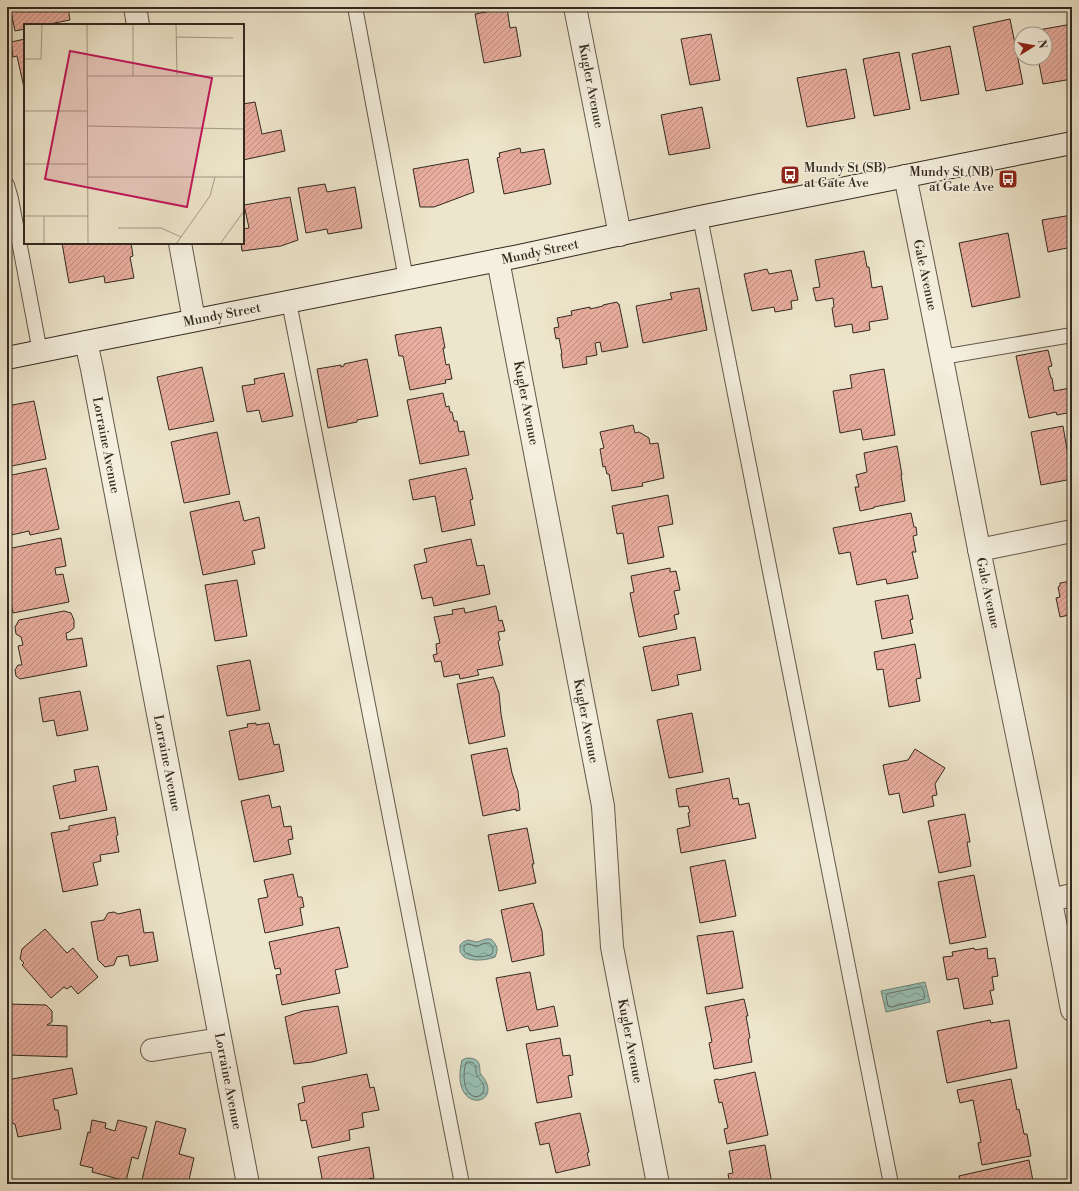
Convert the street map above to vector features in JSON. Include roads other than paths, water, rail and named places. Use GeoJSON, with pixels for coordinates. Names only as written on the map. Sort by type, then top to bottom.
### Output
{"type":"FeatureCollection","features":[{"type":"Feature","properties":{"kind":"street"},"geometry":{"type":"LineString","coordinates":[[135,7],[138,24]]}},
{"type":"Feature","properties":{"kind":"street","name":"Kugler Avenue"},"geometry":{"type":"LineString","coordinates":[[575,7],[620,235]]}},
{"type":"Feature","properties":{"kind":"street","name":"Mundy Street"},"geometry":{"type":"LineString","coordinates":[[7,358],[406,279],[700,217],[1072,143]]}},
{"type":"Feature","properties":{"kind":"street","name":"Gale Avenue"},"geometry":{"type":"LineString","coordinates":[[905,176],[979,550],[1062,898],[1072,1010]]}},
{"type":"Feature","properties":{"kind":"street"},"geometry":{"type":"LineString","coordinates":[[180,244],[194,320]]}},
{"type":"Feature","properties":{"kind":"street","name":"Kugler Avenue"},"geometry":{"type":"LineString","coordinates":[[498,260],[602,806],[612,947],[658,1184]]}},
{"type":"Feature","properties":{"kind":"street","name":"Lorraine Avenue"},"geometry":{"type":"LineString","coordinates":[[86,342],[248,1184]]}},
{"type":"Feature","properties":{"kind":"street"},"geometry":{"type":"LineString","coordinates":[[979,550],[1072,531]]}},
{"type":"Feature","properties":{"kind":"street"},"geometry":{"type":"LineString","coordinates":[[152,1050],[220,1039]]}},
{"type":"Feature","properties":{"kind":"lane"},"geometry":{"type":"LineString","coordinates":[[355,7],[406,279]]}},
{"type":"Feature","properties":{"kind":"lane"},"geometry":{"type":"LineString","coordinates":[[7,185],[11,199],[40,352]]}},
{"type":"Feature","properties":{"kind":"lane"},"geometry":{"type":"LineString","coordinates":[[700,217],[891,1184]]}},
{"type":"Feature","properties":{"kind":"lane"},"geometry":{"type":"LineString","coordinates":[[289,302],[462,1184]]}},
{"type":"Feature","properties":{"kind":"lane"},"geometry":{"type":"LineString","coordinates":[[942,357],[1072,335]]}},
{"type":"Feature","properties":{"kind":"water"},"geometry":{"type":"Polygon","coordinates":[[[491,939],[496,945],[497,952],[495,957],[484,960],[471,960],[464,957],[460,952],[460,945],[463,942],[468,940],[477,942],[491,939]]]}},
{"type":"Feature","properties":{"kind":"water"},"geometry":{"type":"Polygon","coordinates":[[[925,982],[930,1002],[886,1012],[881,991],[925,982]]]}},
{"type":"Feature","properties":{"kind":"water"},"geometry":{"type":"Polygon","coordinates":[[[467,1058],[474,1059],[478,1062],[480,1066],[480,1073],[487,1084],[487,1093],[483,1098],[477,1100],[469,1098],[463,1091],[460,1078],[462,1060],[467,1058]]]}},
{"type":"Feature","properties":{"kind":"place","name":"Mundy St (SB) at Gate Ave"},"geometry":{"type":"Point","coordinates":[790,175]}},
{"type":"Feature","properties":{"kind":"place","name":"Mundy St (NB) at Gate Ave"},"geometry":{"type":"Point","coordinates":[1008,179]}}]}
